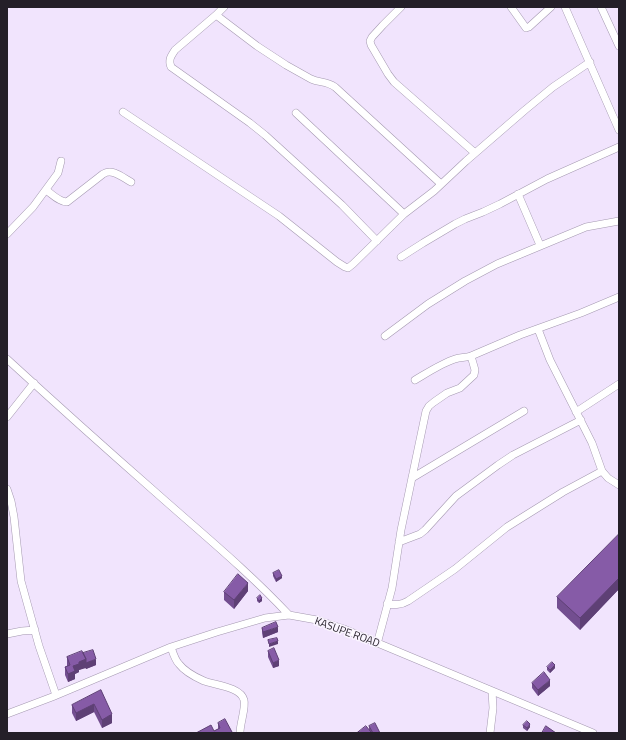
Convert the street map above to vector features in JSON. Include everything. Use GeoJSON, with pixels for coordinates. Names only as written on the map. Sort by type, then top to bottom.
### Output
{"type":"FeatureCollection","features":[{"type":"Feature","properties":{"kind":"street"},"geometry":{"type":"LineString","coordinates":[[224,7],[175,50],[169,62],[171,67],[265,135],[342,205],[377,241]]}},
{"type":"Feature","properties":{"kind":"street"},"geometry":{"type":"LineString","coordinates":[[401,7],[372,37],[370,41],[371,45],[394,82],[475,153]]}},
{"type":"Feature","properties":{"kind":"street"},"geometry":{"type":"LineString","coordinates":[[511,7],[527,28],[551,7]]}},
{"type":"Feature","properties":{"kind":"street"},"geometry":{"type":"LineString","coordinates":[[565,7],[619,130]]}},
{"type":"Feature","properties":{"kind":"street"},"geometry":{"type":"LineString","coordinates":[[601,7],[619,46]]}},
{"type":"Feature","properties":{"kind":"street"},"geometry":{"type":"LineString","coordinates":[[216,15],[257,46],[286,65],[315,81],[327,83],[335,88],[441,184]]}},
{"type":"Feature","properties":{"kind":"street"},"geometry":{"type":"LineString","coordinates":[[123,112],[278,216],[348,268],[404,214],[431,193],[475,153],[553,87],[590,62]]}},
{"type":"Feature","properties":{"kind":"street"},"geometry":{"type":"LineString","coordinates":[[296,114],[404,214]]}},
{"type":"Feature","properties":{"kind":"street"},"geometry":{"type":"LineString","coordinates":[[401,258],[455,224],[483,212],[547,179],[619,147]]}},
{"type":"Feature","properties":{"kind":"street"},"geometry":{"type":"LineString","coordinates":[[7,234],[33,207],[46,190],[58,173],[61,161]]}},
{"type":"Feature","properties":{"kind":"street"},"geometry":{"type":"LineString","coordinates":[[46,190],[64,203],[70,201],[107,172],[117,174],[131,182]]}},
{"type":"Feature","properties":{"kind":"street"},"geometry":{"type":"LineString","coordinates":[[518,194],[540,245]]}},
{"type":"Feature","properties":{"kind":"street"},"geometry":{"type":"LineString","coordinates":[[385,336],[428,304],[465,281],[498,264],[540,245],[586,227],[619,221]]}},
{"type":"Feature","properties":{"kind":"street"},"geometry":{"type":"LineString","coordinates":[[415,380],[455,358],[471,356],[520,335],[619,297]]}},
{"type":"Feature","properties":{"kind":"street"},"geometry":{"type":"LineString","coordinates":[[538,329],[550,360],[592,443],[602,471],[608,478],[619,485]]}},
{"type":"Feature","properties":{"kind":"street"},"geometry":{"type":"LineString","coordinates":[[377,644],[392,588],[399,542],[427,408],[443,395],[460,388],[474,375],[475,370],[471,356]]}},
{"type":"Feature","properties":{"kind":"street"},"geometry":{"type":"LineString","coordinates":[[7,359],[262,587],[289,615]]}},
{"type":"Feature","properties":{"kind":"street"},"geometry":{"type":"LineString","coordinates":[[7,418],[34,383]]}},
{"type":"Feature","properties":{"kind":"street"},"geometry":{"type":"LineString","coordinates":[[576,412],[619,384]]}},
{"type":"Feature","properties":{"kind":"street"},"geometry":{"type":"LineString","coordinates":[[412,478],[524,412]]}},
{"type":"Feature","properties":{"kind":"street"},"geometry":{"type":"LineString","coordinates":[[399,542],[420,534],[456,496],[505,460],[581,420]]}},
{"type":"Feature","properties":{"kind":"street"},"geometry":{"type":"LineString","coordinates":[[388,604],[402,604],[408,601],[455,569],[507,527],[563,492],[602,471]]}},
{"type":"Feature","properties":{"kind":"street"},"geometry":{"type":"LineString","coordinates":[[7,489],[14,517],[21,581],[34,630],[56,695]]}},
{"type":"Feature","properties":{"kind":"street","name":"KASUPE ROAD"},"geometry":{"type":"LineString","coordinates":[[7,714],[171,648],[217,632],[265,618],[289,615],[317,620],[344,629],[592,733]]}},
{"type":"Feature","properties":{"kind":"street"},"geometry":{"type":"LineString","coordinates":[[7,634],[34,630]]}},
{"type":"Feature","properties":{"kind":"street"},"geometry":{"type":"LineString","coordinates":[[171,648],[179,665],[191,674],[205,681],[235,690],[242,695],[244,702],[240,733]]}},
{"type":"Feature","properties":{"kind":"street"},"geometry":{"type":"LineString","coordinates":[[490,733],[493,708],[492,691]]}},
{"type":"Feature","properties":{"kind":"building"},"geometry":{"type":"Polygon","coordinates":[[[619,534],[619,578],[580,618],[557,597],[619,534]]]}},
{"type":"Feature","properties":{"kind":"building"},"geometry":{"type":"Polygon","coordinates":[[[279,570],[282,576],[276,579],[273,573],[279,570]]]}},
{"type":"Feature","properties":{"kind":"building"},"geometry":{"type":"Polygon","coordinates":[[[238,574],[248,583],[234,600],[224,592],[238,574]]]}},
{"type":"Feature","properties":{"kind":"building"},"geometry":{"type":"Polygon","coordinates":[[[260,595],[262,598],[259,601],[257,598],[260,595]]]}},
{"type":"Feature","properties":{"kind":"building"},"geometry":{"type":"Polygon","coordinates":[[[276,622],[278,627],[263,632],[262,628],[276,622]]]}},
{"type":"Feature","properties":{"kind":"building"},"geometry":{"type":"Polygon","coordinates":[[[277,638],[278,641],[269,644],[268,640],[277,638]]]}},
{"type":"Feature","properties":{"kind":"building"},"geometry":{"type":"Polygon","coordinates":[[[274,648],[279,660],[273,663],[268,651],[274,648]]]}},
{"type":"Feature","properties":{"kind":"building"},"geometry":{"type":"Polygon","coordinates":[[[93,650],[96,659],[86,663],[83,653],[93,650]]]}},
{"type":"Feature","properties":{"kind":"building"},"geometry":{"type":"Polygon","coordinates":[[[82,651],[86,659],[73,666],[75,671],[68,674],[65,667],[70,665],[67,657],[82,651]]]}},
{"type":"Feature","properties":{"kind":"building"},"geometry":{"type":"Polygon","coordinates":[[[552,662],[555,665],[550,670],[547,667],[552,662]]]}},
{"type":"Feature","properties":{"kind":"building"},"geometry":{"type":"Polygon","coordinates":[[[544,672],[550,680],[538,690],[532,683],[544,672]]]}},
{"type":"Feature","properties":{"kind":"building"},"geometry":{"type":"Polygon","coordinates":[[[101,690],[112,714],[102,720],[94,704],[76,713],[72,705],[101,690]]]}},
{"type":"Feature","properties":{"kind":"building"},"geometry":{"type":"Polygon","coordinates":[[[225,719],[232,732],[230,733],[196,733],[211,725],[214,731],[220,728],[218,723],[225,719]]]}},
{"type":"Feature","properties":{"kind":"building"},"geometry":{"type":"Polygon","coordinates":[[[527,721],[530,724],[527,728],[523,725],[527,721]]]}},
{"type":"Feature","properties":{"kind":"building"},"geometry":{"type":"Polygon","coordinates":[[[375,723],[380,733],[373,733],[369,726],[375,723]]]}},
{"type":"Feature","properties":{"kind":"building"},"geometry":{"type":"Polygon","coordinates":[[[366,726],[371,732],[357,733],[366,726]]]}},
{"type":"Feature","properties":{"kind":"building"},"geometry":{"type":"Polygon","coordinates":[[[546,726],[556,733],[542,733],[546,726]]]}}]}
